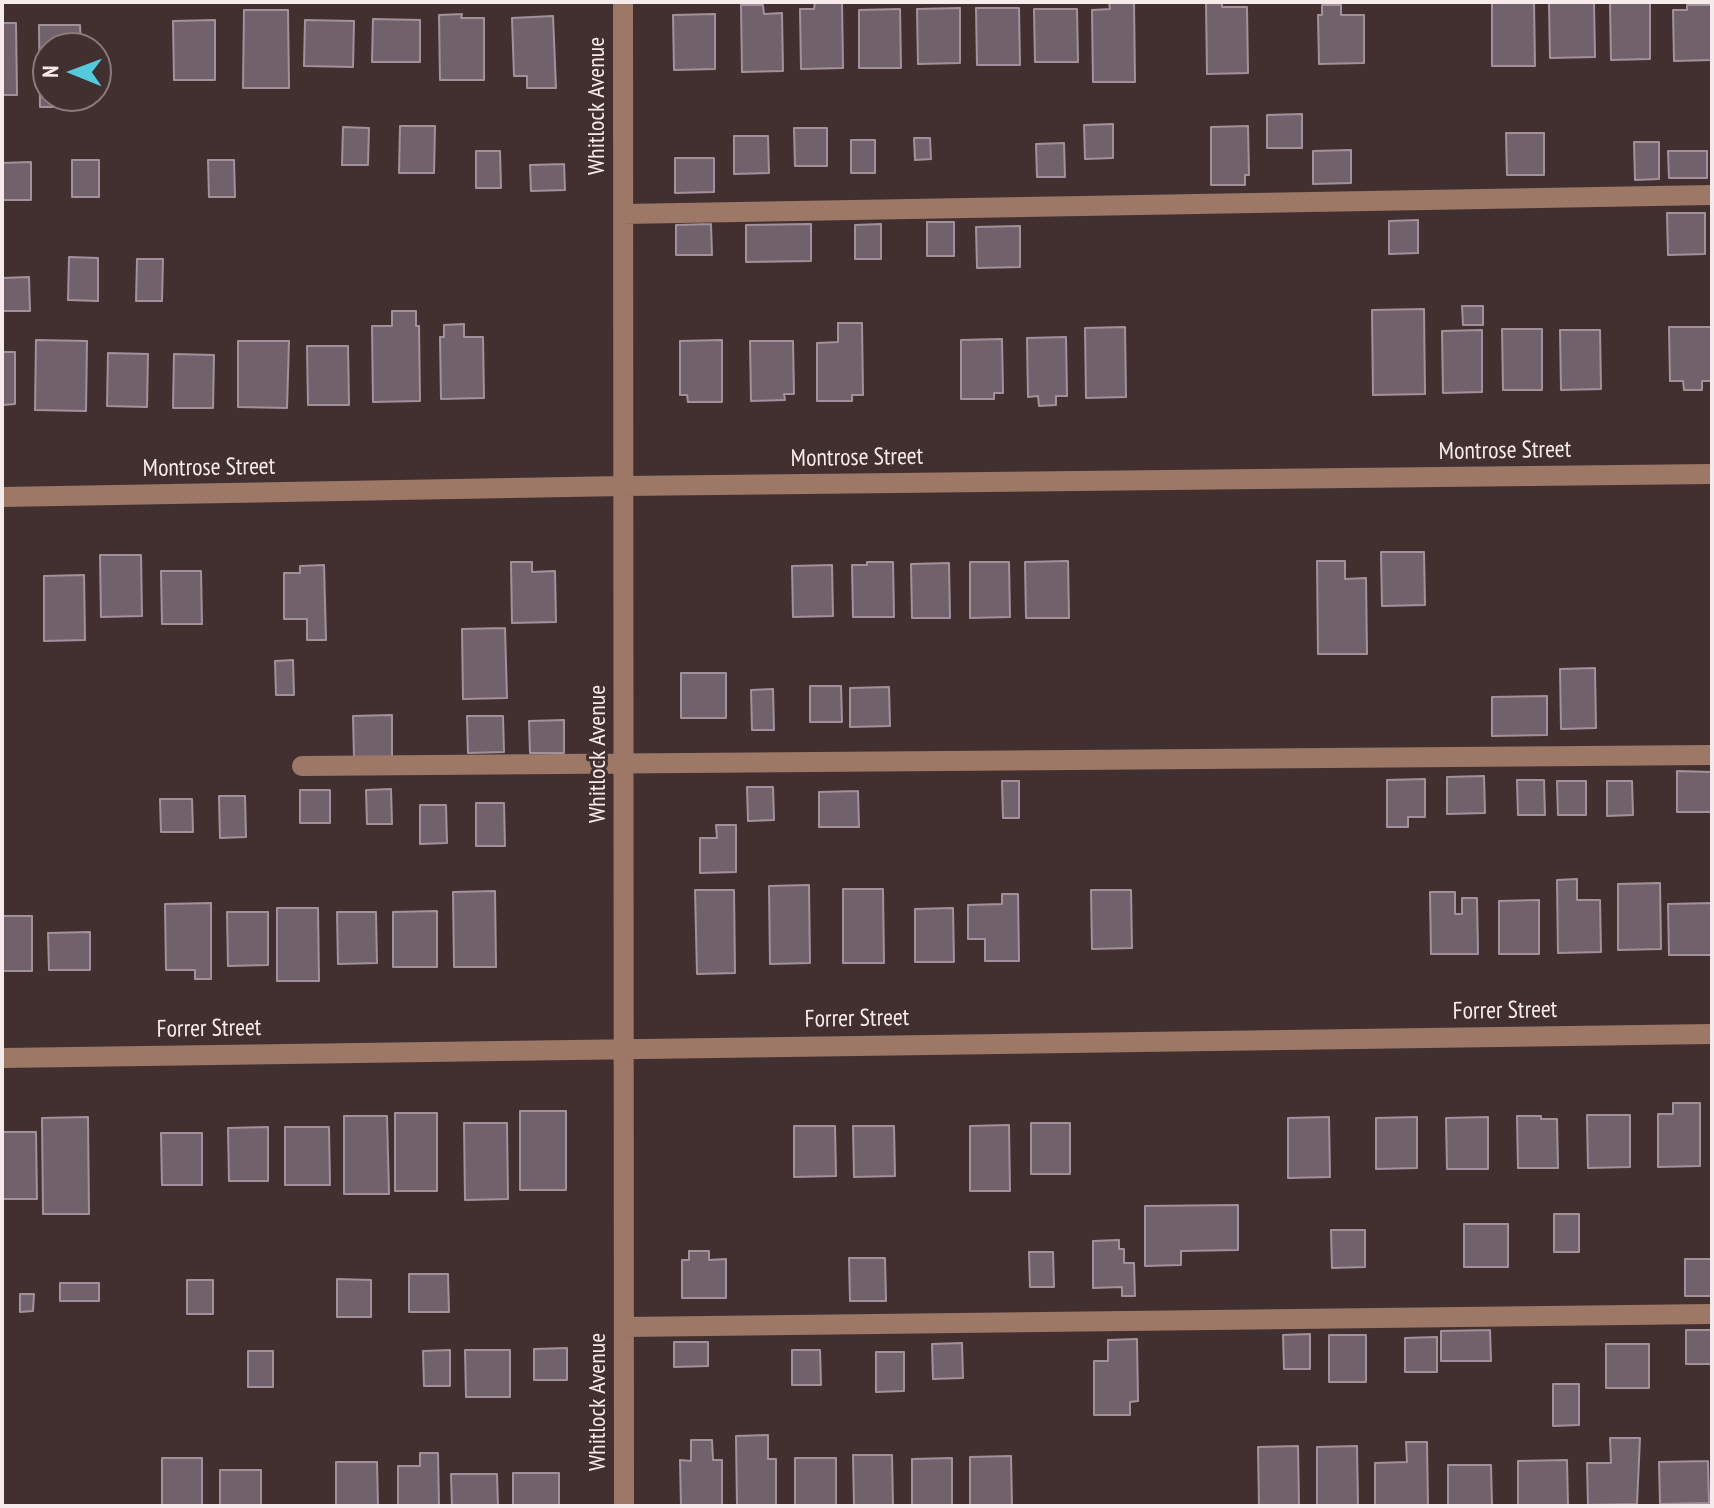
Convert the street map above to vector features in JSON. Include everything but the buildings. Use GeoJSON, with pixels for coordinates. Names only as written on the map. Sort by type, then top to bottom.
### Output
{"type":"FeatureCollection","features":[{"type":"Feature","properties":{"kind":"street","name":"Whitlock Avenue"},"geometry":{"type":"LineString","coordinates":[[623,2],[624,1506]]}},
{"type":"Feature","properties":{"kind":"street"},"geometry":{"type":"LineString","coordinates":[[623,214],[1712,195]]}},
{"type":"Feature","properties":{"kind":"street","name":"Montrose Street"},"geometry":{"type":"LineString","coordinates":[[2,497],[624,486],[1712,474]]}},
{"type":"Feature","properties":{"kind":"street"},"geometry":{"type":"LineString","coordinates":[[302,766],[1712,755]]}},
{"type":"Feature","properties":{"kind":"street","name":"Forrer Street"},"geometry":{"type":"LineString","coordinates":[[2,1058],[1712,1034]]}},
{"type":"Feature","properties":{"kind":"street"},"geometry":{"type":"LineString","coordinates":[[624,1327],[1712,1314]]}}]}
